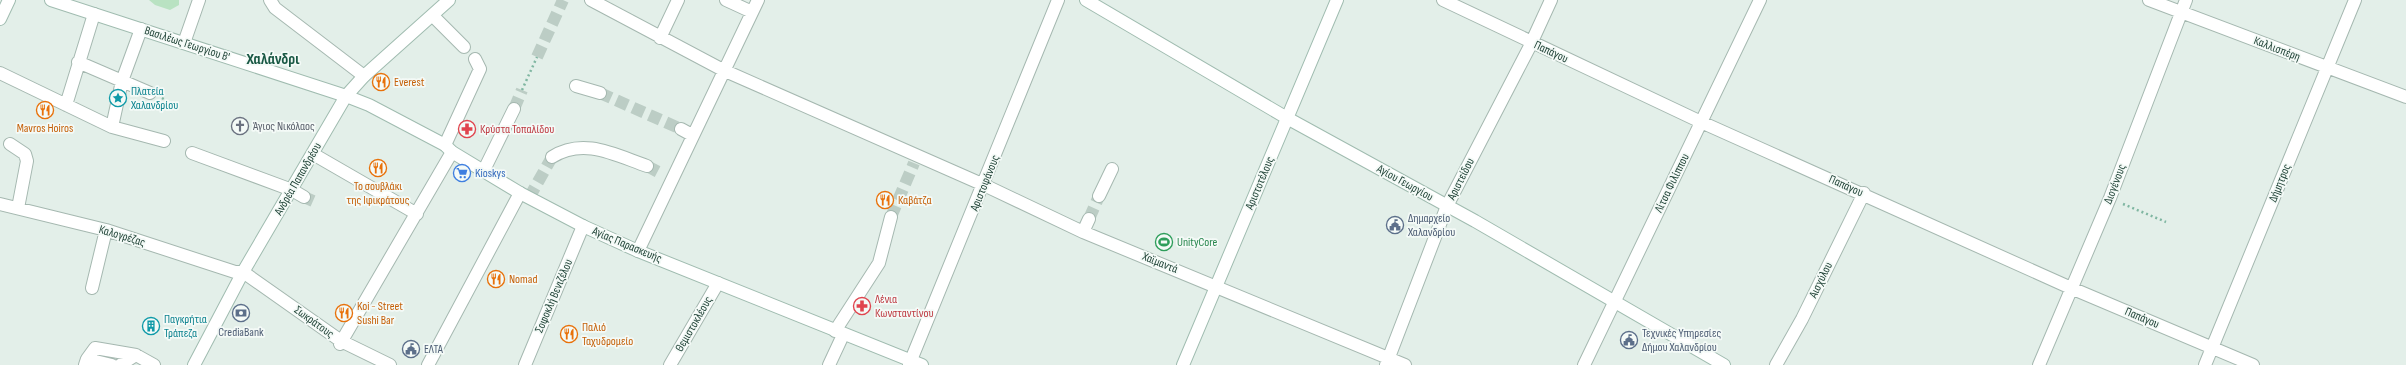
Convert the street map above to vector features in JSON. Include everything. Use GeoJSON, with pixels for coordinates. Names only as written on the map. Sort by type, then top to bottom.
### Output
{"type":"FeatureCollection","features":[{"type":"Feature","properties":{"kind":"street"},"geometry":{"type":"LineString","coordinates":[[0,19],[9,0]]}},
{"type":"Feature","properties":{"kind":"street","name":"Βασιλέως Γεωργίου Β'"},"geometry":{"type":"LineString","coordinates":[[51,0],[346,96]]}},
{"type":"Feature","properties":{"kind":"street"},"geometry":{"type":"LineString","coordinates":[[184,44],[199,0]]}},
{"type":"Feature","properties":{"kind":"street"},"geometry":{"type":"LineString","coordinates":[[270,0],[275,8],[364,76]]}},
{"type":"Feature","properties":{"kind":"street","name":"Ανδρέα Παπανδρέου"},"geometry":{"type":"LineString","coordinates":[[194,365],[243,272],[346,96],[364,76],[433,16],[449,0]]}},
{"type":"Feature","properties":{"kind":"street","name":"Χαϊμαντά"},"geometry":{"type":"LineString","coordinates":[[591,0],[722,70],[916,160],[984,185],[1083,232],[1216,286],[1387,362],[1405,365]]}},
{"type":"Feature","properties":{"kind":"street"},"geometry":{"type":"LineString","coordinates":[[660,38],[678,0]]}},
{"type":"Feature","properties":{"kind":"street"},"geometry":{"type":"LineString","coordinates":[[726,0],[752,12]]}},
{"type":"Feature","properties":{"kind":"street"},"geometry":{"type":"LineString","coordinates":[[638,251],[667,176],[692,135],[722,70],[758,0]]}},
{"type":"Feature","properties":{"kind":"street","name":"Αριστοφάνους"},"geometry":{"type":"LineString","coordinates":[[914,364],[1058,0]]}},
{"type":"Feature","properties":{"kind":"street","name":"Αγίου Γεωργίου"},"geometry":{"type":"LineString","coordinates":[[1086,0],[1287,118],[1447,206],[1724,365]]}},
{"type":"Feature","properties":{"kind":"street","name":"Αριστοτέλους"},"geometry":{"type":"LineString","coordinates":[[1183,365],[1337,0]]}},
{"type":"Feature","properties":{"kind":"street","name":"Παπάγου"},"geometry":{"type":"LineString","coordinates":[[1443,0],[1531,43],[1701,122],[1864,193],[2071,288],[2253,365]]}},
{"type":"Feature","properties":{"kind":"street","name":"Αριστείδου"},"geometry":{"type":"LineString","coordinates":[[1387,362],[1447,206],[1531,43],[1551,0]]}},
{"type":"Feature","properties":{"kind":"street","name":"Λίτσα Φιλίππου"},"geometry":{"type":"LineString","coordinates":[[1584,365],[1612,302],[1760,0]]}},
{"type":"Feature","properties":{"kind":"street","name":"Καλλισπέρη"},"geometry":{"type":"LineString","coordinates":[[2149,0],[2406,97]]}},
{"type":"Feature","properties":{"kind":"street","name":"Διογένους"},"geometry":{"type":"LineString","coordinates":[[2039,365],[2110,198],[2186,0]]}},
{"type":"Feature","properties":{"kind":"street","name":"Δήμητρος"},"geometry":{"type":"LineString","coordinates":[[2205,365],[2355,0]]}},
{"type":"Feature","properties":{"kind":"street"},"geometry":{"type":"LineString","coordinates":[[66,105],[94,14]]}},
{"type":"Feature","properties":{"kind":"street"},"geometry":{"type":"LineString","coordinates":[[433,16],[464,47]]}},
{"type":"Feature","properties":{"kind":"street"},"geometry":{"type":"LineString","coordinates":[[112,127],[122,81],[141,29]]}},
{"type":"Feature","properties":{"kind":"street"},"geometry":{"type":"LineString","coordinates":[[341,343],[417,214],[449,148],[480,69],[475,59]]}},
{"type":"Feature","properties":{"kind":"street"},"geometry":{"type":"LineString","coordinates":[[78,62],[150,93]]}},
{"type":"Feature","properties":{"kind":"street"},"geometry":{"type":"LineString","coordinates":[[0,73],[112,127],[164,141]]}},
{"type":"Feature","properties":{"kind":"street"},"geometry":{"type":"LineString","coordinates":[[576,86],[600,93]]}},
{"type":"Feature","properties":{"kind":"street","name":"Αγίας Παρασκευής"},"geometry":{"type":"LineString","coordinates":[[346,96],[369,105],[449,148],[520,193],[583,226],[638,251],[914,364]]}},
{"type":"Feature","properties":{"kind":"street"},"geometry":{"type":"LineString","coordinates":[[484,170],[514,109]]}},
{"type":"Feature","properties":{"kind":"street"},"geometry":{"type":"LineString","coordinates":[[681,129],[692,135]]}},
{"type":"Feature","properties":{"kind":"street"},"geometry":{"type":"LineString","coordinates":[[10,144],[25,154],[27,162],[18,208]]}},
{"type":"Feature","properties":{"kind":"street"},"geometry":{"type":"LineString","coordinates":[[552,157],[560,152],[578,146],[596,148],[647,166]]}},
{"type":"Feature","properties":{"kind":"street"},"geometry":{"type":"LineString","coordinates":[[192,153],[292,190],[304,197]]}},
{"type":"Feature","properties":{"kind":"street"},"geometry":{"type":"LineString","coordinates":[[313,154],[417,214]]}},
{"type":"Feature","properties":{"kind":"street"},"geometry":{"type":"LineString","coordinates":[[1099,196],[1112,169]]}},
{"type":"Feature","properties":{"kind":"street"},"geometry":{"type":"LineString","coordinates":[[428,365],[520,193]]}},
{"type":"Feature","properties":{"kind":"street","name":"Αισχύλου"},"geometry":{"type":"LineString","coordinates":[[1776,365],[1802,319],[1864,193]]}},
{"type":"Feature","properties":{"kind":"street","name":"Καλογρέζας"},"geometry":{"type":"LineString","coordinates":[[0,204],[106,230],[235,272],[243,272]]}},
{"type":"Feature","properties":{"kind":"street"},"geometry":{"type":"LineString","coordinates":[[829,365],[839,333],[879,263],[891,217]]}},
{"type":"Feature","properties":{"kind":"street"},"geometry":{"type":"LineString","coordinates":[[1083,232],[1089,219]]}},
{"type":"Feature","properties":{"kind":"street","name":"Σοφοκλή Βενιζέλου"},"geometry":{"type":"LineString","coordinates":[[525,365],[583,226]]}},
{"type":"Feature","properties":{"kind":"street"},"geometry":{"type":"LineString","coordinates":[[92,288],[106,230]]}},
{"type":"Feature","properties":{"kind":"street","name":"Σωκράτους"},"geometry":{"type":"LineString","coordinates":[[243,272],[341,343],[390,365]]}},
{"type":"Feature","properties":{"kind":"street","name":"Θεμιστοκλέους"},"geometry":{"type":"LineString","coordinates":[[670,365],[718,283]]}},
{"type":"Feature","properties":{"kind":"street"},"geometry":{"type":"LineString","coordinates":[[112,365],[86,362],[95,348],[136,355],[154,365]]}},
{"type":"Feature","properties":{"kind":"street"},"geometry":{"type":"LineString","coordinates":[[120,365],[136,355]]}},
{"type":"Feature","properties":{"kind":"path"},"geometry":{"type":"LineString","coordinates":[[522,90],[537,57]]}},
{"type":"Feature","properties":{"kind":"path"},"geometry":{"type":"LineString","coordinates":[[2110,198],[2166,222]]}},
{"type":"Feature","properties":{"kind":"green space"},"geometry":{"type":"Polygon","coordinates":[[[149,0],[179,0],[179,5],[170,10],[155,5],[149,0]]]}},
{"type":"Feature","properties":{"kind":"tunnel"},"geometry":{"type":"LineString","coordinates":[[537,57],[563,0]]}},
{"type":"Feature","properties":{"kind":"tunnel"},"geometry":{"type":"LineString","coordinates":[[514,109],[522,90]]}},
{"type":"Feature","properties":{"kind":"tunnel"},"geometry":{"type":"LineString","coordinates":[[600,93],[681,129]]}},
{"type":"Feature","properties":{"kind":"tunnel"},"geometry":{"type":"LineString","coordinates":[[529,198],[552,157]]}},
{"type":"Feature","properties":{"kind":"tunnel"},"geometry":{"type":"LineString","coordinates":[[891,217],[914,163]]}},
{"type":"Feature","properties":{"kind":"tunnel"},"geometry":{"type":"LineString","coordinates":[[647,166],[662,174]]}},
{"type":"Feature","properties":{"kind":"tunnel"},"geometry":{"type":"LineString","coordinates":[[1089,219],[1099,196]]}},
{"type":"Feature","properties":{"kind":"tunnel"},"geometry":{"type":"LineString","coordinates":[[304,197],[313,201]]}},
{"type":"Feature","properties":{"kind":"place","name":"Everest"},"geometry":{"type":"Point","coordinates":[381,82]}},
{"type":"Feature","properties":{"kind":"place","name":"Πλατεία Χαλανδρίου"},"geometry":{"type":"Point","coordinates":[118,98]}},
{"type":"Feature","properties":{"kind":"place","name":"Mavros Hoiros"},"geometry":{"type":"Point","coordinates":[45,110]}},
{"type":"Feature","properties":{"kind":"place","name":"Άγιος Νικόλαος"},"geometry":{"type":"Point","coordinates":[240,126]}},
{"type":"Feature","properties":{"kind":"place","name":"Κρύστα Τοπαλίδου"},"geometry":{"type":"Point","coordinates":[467,129]}},
{"type":"Feature","properties":{"kind":"place","name":"Το σουβλάκι της Ιφικράτους"},"geometry":{"type":"Point","coordinates":[378,168]}},
{"type":"Feature","properties":{"kind":"place","name":"Kioskys"},"geometry":{"type":"Point","coordinates":[462,173]}},
{"type":"Feature","properties":{"kind":"place","name":"Καβάτζα"},"geometry":{"type":"Point","coordinates":[885,200]}},
{"type":"Feature","properties":{"kind":"place","name":"Δημαρχείο Χαλανδρίου"},"geometry":{"type":"Point","coordinates":[1395,225]}},
{"type":"Feature","properties":{"kind":"place","name":"UnityCore"},"geometry":{"type":"Point","coordinates":[1164,242]}},
{"type":"Feature","properties":{"kind":"place","name":"Nomad"},"geometry":{"type":"Point","coordinates":[496,279]}},
{"type":"Feature","properties":{"kind":"place","name":"Λένια Κωνσταντίνου"},"geometry":{"type":"Point","coordinates":[862,306]}},
{"type":"Feature","properties":{"kind":"place","name":"CrediaBank"},"geometry":{"type":"Point","coordinates":[241,313]}},
{"type":"Feature","properties":{"kind":"place","name":"Koi - Street Sushi Bar"},"geometry":{"type":"Point","coordinates":[344,313]}},
{"type":"Feature","properties":{"kind":"place","name":"Παγκρήτια Τράπεζα"},"geometry":{"type":"Point","coordinates":[151,326]}},
{"type":"Feature","properties":{"kind":"place","name":"Παλιό Ταχυδρομείο"},"geometry":{"type":"Point","coordinates":[569,334]}},
{"type":"Feature","properties":{"kind":"place","name":"Τεχνικές Υπηρεσίες Δήμου Χαλανδρίου"},"geometry":{"type":"Point","coordinates":[1629,340]}},
{"type":"Feature","properties":{"kind":"place","name":"ΕΛΤΑ"},"geometry":{"type":"Point","coordinates":[411,349]}},
{"type":"Feature","properties":{"kind":"district","name":"Χαλάνδρι"},"geometry":{"type":"Point","coordinates":[273,59]}}]}
